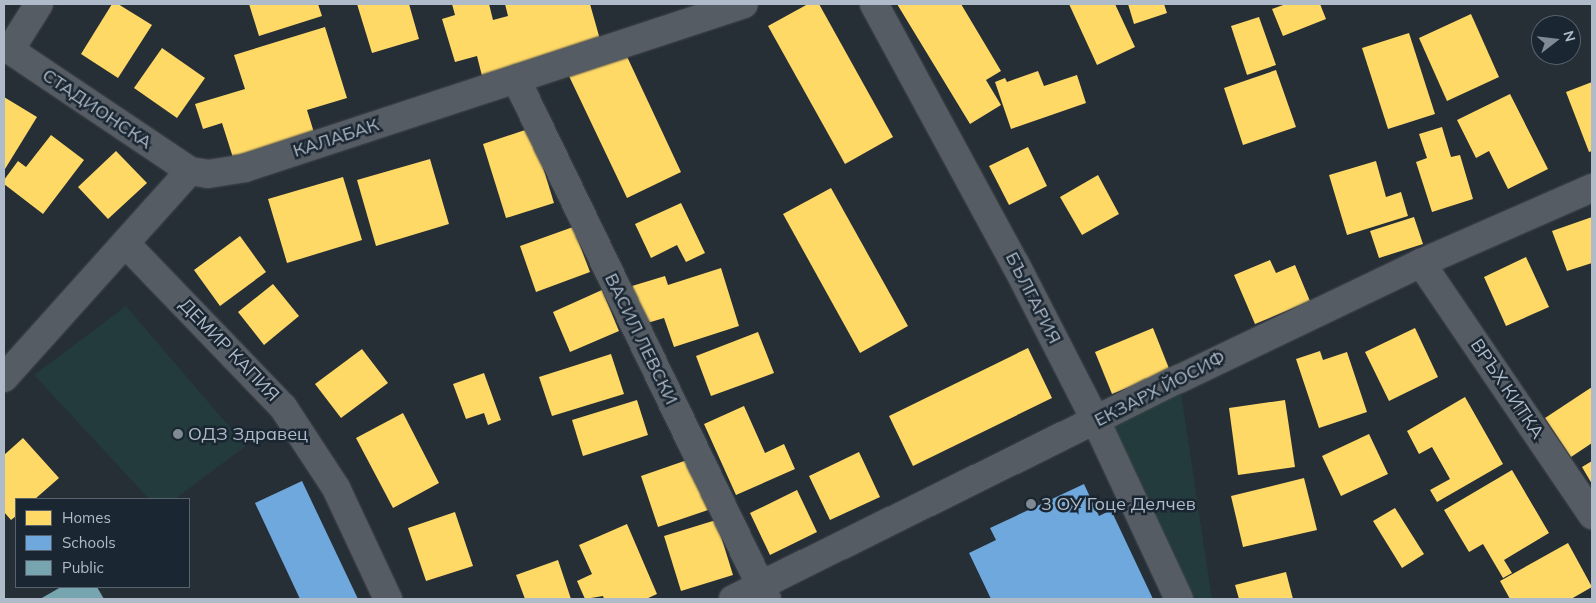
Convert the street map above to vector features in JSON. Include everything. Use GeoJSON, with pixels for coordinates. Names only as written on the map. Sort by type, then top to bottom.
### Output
{"type":"FeatureCollection","features":[{"type":"Feature","properties":{"kind":"street"},"geometry":{"type":"LineString","coordinates":[[7,48],[39,4]]}},
{"type":"Feature","properties":{"kind":"street","name":"КАЛАБАК"},"geometry":{"type":"LineString","coordinates":[[190,171],[208,174],[245,168],[744,4]]}},
{"type":"Feature","properties":{"kind":"street","name":"БЪЛГАРИЯ"},"geometry":{"type":"LineString","coordinates":[[874,4],[1016,265],[1096,421],[1179,599]]}},
{"type":"Feature","properties":{"kind":"street","name":"СТАДИОНСКА"},"geometry":{"type":"LineString","coordinates":[[7,48],[190,171]]}},
{"type":"Feature","properties":{"kind":"street","name":"ВАСИЛ ЛЕВСКИ"},"geometry":{"type":"LineString","coordinates":[[516,80],[764,593]]}},
{"type":"Feature","properties":{"kind":"street"},"geometry":{"type":"LineString","coordinates":[[4,378],[190,171]]}},
{"type":"Feature","properties":{"kind":"street","name":"ЕКЗАРХ ЙОСИФ"},"geometry":{"type":"LineString","coordinates":[[733,599],[764,593],[1096,421],[1421,263],[1592,188]]}},
{"type":"Feature","properties":{"kind":"street","name":"ДЕМИР КАПИЯ"},"geometry":{"type":"LineString","coordinates":[[125,243],[283,407],[336,488],[388,599]]}},
{"type":"Feature","properties":{"kind":"street","name":"ВРЪХ КИТКА"},"geometry":{"type":"LineString","coordinates":[[1421,263],[1592,515]]}},
{"type":"Feature","properties":{"kind":"green space"},"geometry":{"type":"Polygon","coordinates":[[[126,306],[246,446],[176,498],[148,498],[34,375],[126,306]]]}},
{"type":"Feature","properties":{"kind":"green space"},"geometry":{"type":"Polygon","coordinates":[[[1179,379],[1212,599],[1179,599],[1096,421],[1179,379]]]}},
{"type":"Feature","properties":{"kind":"building: Homes"},"geometry":{"type":"Polygon","coordinates":[[[112,4],[118,4],[152,25],[118,78],[81,54],[112,4]]]}},
{"type":"Feature","properties":{"kind":"building: Homes"},"geometry":{"type":"Polygon","coordinates":[[[249,4],[318,4],[322,16],[259,36],[249,4]]]}},
{"type":"Feature","properties":{"kind":"building: Homes"},"geometry":{"type":"Polygon","coordinates":[[[357,4],[409,4],[419,39],[372,53],[357,4]]]}},
{"type":"Feature","properties":{"kind":"building: Homes"},"geometry":{"type":"Polygon","coordinates":[[[452,4],[489,4],[493,20],[508,16],[505,4],[590,4],[601,43],[482,76],[477,56],[455,62],[442,19],[455,15],[452,4]]]}},
{"type":"Feature","properties":{"kind":"building: Homes"},"geometry":{"type":"Polygon","coordinates":[[[808,4],[819,4],[893,137],[845,164],[768,26],[808,4]]]}},
{"type":"Feature","properties":{"kind":"building: Homes"},"geometry":{"type":"Polygon","coordinates":[[[897,4],[961,4],[1001,71],[986,80],[1001,105],[970,124],[897,4]]]}},
{"type":"Feature","properties":{"kind":"building: Homes"},"geometry":{"type":"Polygon","coordinates":[[[1069,4],[1115,4],[1135,47],[1097,65],[1069,4]]]}},
{"type":"Feature","properties":{"kind":"building: Homes"},"geometry":{"type":"Polygon","coordinates":[[[1128,4],[1164,4],[1167,13],[1134,24],[1128,4]]]}},
{"type":"Feature","properties":{"kind":"building: Homes"},"geometry":{"type":"Polygon","coordinates":[[[1286,4],[1320,4],[1326,19],[1283,36],[1272,9],[1286,4]]]}},
{"type":"Feature","properties":{"kind":"building: Homes"},"geometry":{"type":"Polygon","coordinates":[[[1471,14],[1499,77],[1447,101],[1419,38],[1471,14]]]}},
{"type":"Feature","properties":{"kind":"building: Homes"},"geometry":{"type":"Polygon","coordinates":[[[1259,17],[1276,65],[1247,75],[1231,26],[1259,17]]]}},
{"type":"Feature","properties":{"kind":"building: Homes"},"geometry":{"type":"Polygon","coordinates":[[[325,27],[347,98],[307,110],[316,139],[235,164],[222,123],[203,129],[195,104],[245,89],[234,55],[325,27]]]}},
{"type":"Feature","properties":{"kind":"building: Homes"},"geometry":{"type":"Polygon","coordinates":[[[1409,33],[1435,114],[1388,129],[1362,48],[1409,33]]]}},
{"type":"Feature","properties":{"kind":"building: Homes"},"geometry":{"type":"Polygon","coordinates":[[[162,48],[205,78],[177,118],[134,88],[162,48]]]}},
{"type":"Feature","properties":{"kind":"building: Homes"},"geometry":{"type":"Polygon","coordinates":[[[623,48],[681,172],[627,198],[568,74],[623,48]]]}},
{"type":"Feature","properties":{"kind":"building: Homes"},"geometry":{"type":"Polygon","coordinates":[[[1276,70],[1296,127],[1243,145],[1224,88],[1276,70]]]}},
{"type":"Feature","properties":{"kind":"building: Homes"},"geometry":{"type":"Polygon","coordinates":[[[1038,71],[1044,86],[1077,75],[1086,103],[1011,129],[995,82],[1005,78],[1007,82],[1038,71]]]}},
{"type":"Feature","properties":{"kind":"building: Homes"},"geometry":{"type":"Polygon","coordinates":[[[1592,82],[1592,151],[1589,152],[1566,92],[1592,82]]]}},
{"type":"Feature","properties":{"kind":"building: Homes"},"geometry":{"type":"Polygon","coordinates":[[[1510,94],[1548,169],[1508,189],[1489,151],[1476,158],[1457,120],[1510,94]]]}},
{"type":"Feature","properties":{"kind":"building: Homes"},"geometry":{"type":"Polygon","coordinates":[[[4,97],[37,117],[5,169],[4,168],[4,97]]]}},
{"type":"Feature","properties":{"kind":"building: Homes"},"geometry":{"type":"Polygon","coordinates":[[[1442,127],[1451,157],[1460,155],[1473,199],[1432,212],[1416,162],[1427,158],[1419,134],[1442,127]]]}},
{"type":"Feature","properties":{"kind":"building: Homes"},"geometry":{"type":"Polygon","coordinates":[[[531,128],[554,203],[506,218],[483,144],[531,128]]]}},
{"type":"Feature","properties":{"kind":"building: Homes"},"geometry":{"type":"Polygon","coordinates":[[[51,135],[84,160],[43,214],[4,184],[4,180],[18,161],[26,167],[51,135]]]}},
{"type":"Feature","properties":{"kind":"building: Homes"},"geometry":{"type":"Polygon","coordinates":[[[1028,147],[1047,186],[1009,205],[989,166],[1028,147]]]}},
{"type":"Feature","properties":{"kind":"building: Homes"},"geometry":{"type":"Polygon","coordinates":[[[116,151],[147,183],[108,219],[78,187],[116,151]]]}},
{"type":"Feature","properties":{"kind":"building: Homes"},"geometry":{"type":"Polygon","coordinates":[[[430,159],[449,224],[376,246],[357,180],[430,159]]]}},
{"type":"Feature","properties":{"kind":"building: Homes"},"geometry":{"type":"Polygon","coordinates":[[[1376,161],[1386,197],[1401,192],[1408,216],[1347,235],[1329,175],[1376,161]]]}},
{"type":"Feature","properties":{"kind":"building: Homes"},"geometry":{"type":"Polygon","coordinates":[[[1098,175],[1119,214],[1082,235],[1060,197],[1098,175]]]}},
{"type":"Feature","properties":{"kind":"building: Homes"},"geometry":{"type":"Polygon","coordinates":[[[343,177],[362,240],[287,263],[268,199],[343,177]]]}},
{"type":"Feature","properties":{"kind":"building: Homes"},"geometry":{"type":"Polygon","coordinates":[[[831,188],[908,326],[860,353],[783,214],[831,188]]]}},
{"type":"Feature","properties":{"kind":"building: Homes"},"geometry":{"type":"Polygon","coordinates":[[[681,203],[705,253],[686,262],[677,245],[651,258],[635,224],[681,203]]]}},
{"type":"Feature","properties":{"kind":"building: Homes"},"geometry":{"type":"Polygon","coordinates":[[[1414,217],[1423,244],[1379,258],[1370,231],[1414,217]]]}},
{"type":"Feature","properties":{"kind":"building: Homes"},"geometry":{"type":"Polygon","coordinates":[[[1592,217],[1592,263],[1567,271],[1552,231],[1592,217]]]}},
{"type":"Feature","properties":{"kind":"building: Homes"},"geometry":{"type":"Polygon","coordinates":[[[573,227],[590,272],[536,292],[520,246],[573,227]]]}},
{"type":"Feature","properties":{"kind":"building: Homes"},"geometry":{"type":"Polygon","coordinates":[[[240,236],[266,272],[220,306],[194,270],[240,236]]]}},
{"type":"Feature","properties":{"kind":"building: Homes"},"geometry":{"type":"Polygon","coordinates":[[[1526,257],[1549,307],[1506,326],[1484,277],[1526,257]]]}},
{"type":"Feature","properties":{"kind":"building: Homes"},"geometry":{"type":"Polygon","coordinates":[[[1270,260],[1276,273],[1295,265],[1310,301],[1255,324],[1234,275],[1270,260]]]}},
{"type":"Feature","properties":{"kind":"building: Homes"},"geometry":{"type":"Polygon","coordinates":[[[721,268],[739,326],[674,347],[664,318],[644,324],[632,286],[665,276],[668,285],[721,268]]]}},
{"type":"Feature","properties":{"kind":"building: Homes"},"geometry":{"type":"Polygon","coordinates":[[[273,284],[299,316],[264,345],[238,312],[273,284]]]}},
{"type":"Feature","properties":{"kind":"building: Homes"},"geometry":{"type":"Polygon","coordinates":[[[602,290],[619,331],[570,352],[553,312],[602,290]]]}},
{"type":"Feature","properties":{"kind":"building: Homes"},"geometry":{"type":"Polygon","coordinates":[[[1153,328],[1170,371],[1112,394],[1095,352],[1153,328]]]}},
{"type":"Feature","properties":{"kind":"building: Homes"},"geometry":{"type":"Polygon","coordinates":[[[1415,328],[1438,377],[1389,401],[1365,352],[1415,328]]]}},
{"type":"Feature","properties":{"kind":"building: Homes"},"geometry":{"type":"Polygon","coordinates":[[[758,332],[774,373],[711,396],[696,356],[758,332]]]}},
{"type":"Feature","properties":{"kind":"building: Homes"},"geometry":{"type":"Polygon","coordinates":[[[1028,348],[1052,398],[913,466],[889,416],[1028,348]]]}},
{"type":"Feature","properties":{"kind":"building: Homes"},"geometry":{"type":"Polygon","coordinates":[[[362,349],[388,383],[341,418],[315,384],[362,349]]]}},
{"type":"Feature","properties":{"kind":"building: Homes"},"geometry":{"type":"Polygon","coordinates":[[[1320,351],[1323,360],[1347,352],[1367,412],[1319,428],[1296,359],[1320,351]]]}},
{"type":"Feature","properties":{"kind":"building: Homes"},"geometry":{"type":"Polygon","coordinates":[[[611,354],[624,394],[552,416],[539,377],[611,354]]]}},
{"type":"Feature","properties":{"kind":"building: Homes"},"geometry":{"type":"Polygon","coordinates":[[[484,373],[501,420],[488,425],[484,413],[466,419],[453,384],[484,373]]]}},
{"type":"Feature","properties":{"kind":"building: Homes"},"geometry":{"type":"Polygon","coordinates":[[[1592,387],[1592,443],[1571,457],[1545,418],[1592,387]]]}},
{"type":"Feature","properties":{"kind":"building: Homes"},"geometry":{"type":"Polygon","coordinates":[[[1465,397],[1503,464],[1437,502],[1430,490],[1450,479],[1432,447],[1419,454],[1407,431],[1465,397]]]}},
{"type":"Feature","properties":{"kind":"building: Homes"},"geometry":{"type":"Polygon","coordinates":[[[637,400],[648,435],[583,456],[572,420],[637,400]]]}},
{"type":"Feature","properties":{"kind":"building: Homes"},"geometry":{"type":"Polygon","coordinates":[[[1285,400],[1295,467],[1238,475],[1229,408],[1285,400]]]}},
{"type":"Feature","properties":{"kind":"building: Homes"},"geometry":{"type":"Polygon","coordinates":[[[744,406],[765,453],[784,444],[795,469],[736,495],[704,424],[744,406]]]}},
{"type":"Feature","properties":{"kind":"building: Homes"},"geometry":{"type":"Polygon","coordinates":[[[403,413],[439,483],[393,508],[356,438],[403,413]]]}},
{"type":"Feature","properties":{"kind":"building: Homes"},"geometry":{"type":"Polygon","coordinates":[[[1369,434],[1388,474],[1341,496],[1322,456],[1369,434]]]}},
{"type":"Feature","properties":{"kind":"building: Homes"},"geometry":{"type":"Polygon","coordinates":[[[23,438],[59,478],[36,498],[15,498],[15,517],[11,520],[4,512],[4,455],[23,438]]]}},
{"type":"Feature","properties":{"kind":"building: Homes"},"geometry":{"type":"Polygon","coordinates":[[[859,452],[880,497],[830,520],[809,476],[859,452]]]}},
{"type":"Feature","properties":{"kind":"building: Homes"},"geometry":{"type":"Polygon","coordinates":[[[690,459],[708,510],[658,527],[641,476],[690,459]]]}},
{"type":"Feature","properties":{"kind":"building: Homes"},"geometry":{"type":"Polygon","coordinates":[[[1592,461],[1592,484],[1582,467],[1592,461]]]}},
{"type":"Feature","properties":{"kind":"building: Homes"},"geometry":{"type":"Polygon","coordinates":[[[1512,470],[1549,533],[1504,560],[1512,573],[1503,578],[1483,544],[1469,552],[1444,510],[1512,470]]]}},
{"type":"Feature","properties":{"kind":"building: Homes"},"geometry":{"type":"Polygon","coordinates":[[[1304,478],[1317,530],[1243,547],[1231,496],[1304,478]]]}},
{"type":"Feature","properties":{"kind":"building: Homes"},"geometry":{"type":"Polygon","coordinates":[[[797,490],[817,532],[770,555],[750,513],[797,490]]]}},
{"type":"Feature","properties":{"kind":"building: Homes"},"geometry":{"type":"Polygon","coordinates":[[[1395,508],[1424,554],[1402,568],[1373,521],[1395,508]]]}},
{"type":"Feature","properties":{"kind":"building: Homes"},"geometry":{"type":"Polygon","coordinates":[[[455,512],[473,566],[426,581],[408,528],[455,512]]]}},
{"type":"Feature","properties":{"kind":"building: Homes"},"geometry":{"type":"Polygon","coordinates":[[[716,520],[733,575],[681,591],[664,536],[716,520]]]}},
{"type":"Feature","properties":{"kind":"building: Homes"},"geometry":{"type":"Polygon","coordinates":[[[627,524],[657,594],[646,599],[604,599],[603,596],[585,599],[577,581],[592,574],[579,545],[627,524]]]}},
{"type":"Feature","properties":{"kind":"building: Homes"},"geometry":{"type":"Polygon","coordinates":[[[1568,543],[1592,587],[1571,599],[1510,599],[1500,581],[1568,543]]]}},
{"type":"Feature","properties":{"kind":"building: Homes"},"geometry":{"type":"Polygon","coordinates":[[[558,560],[571,599],[525,599],[516,575],[558,560]]]}},
{"type":"Feature","properties":{"kind":"building: Homes"},"geometry":{"type":"Polygon","coordinates":[[[1286,572],[1293,599],[1239,599],[1235,585],[1286,572]]]}},
{"type":"Feature","properties":{"kind":"building: Schools"},"geometry":{"type":"Polygon","coordinates":[[[302,481],[358,599],[300,599],[255,503],[302,481]]]}},
{"type":"Feature","properties":{"kind":"building: Schools"},"geometry":{"type":"Polygon","coordinates":[[[1084,484],[1099,516],[1111,510],[1153,599],[991,599],[969,553],[996,540],[990,528],[1084,484]]]}},
{"type":"Feature","properties":{"kind":"building: Public"},"geometry":{"type":"Polygon","coordinates":[[[59,588],[98,588],[104,599],[40,599],[59,588]]]}},
{"type":"Feature","properties":{"kind":"place","name":"ОДЗ Здравец"},"geometry":{"type":"Point","coordinates":[178,434]}},
{"type":"Feature","properties":{"kind":"place","name":"3 ОУ Гоце Делчев"},"geometry":{"type":"Point","coordinates":[1031,504]}}]}
